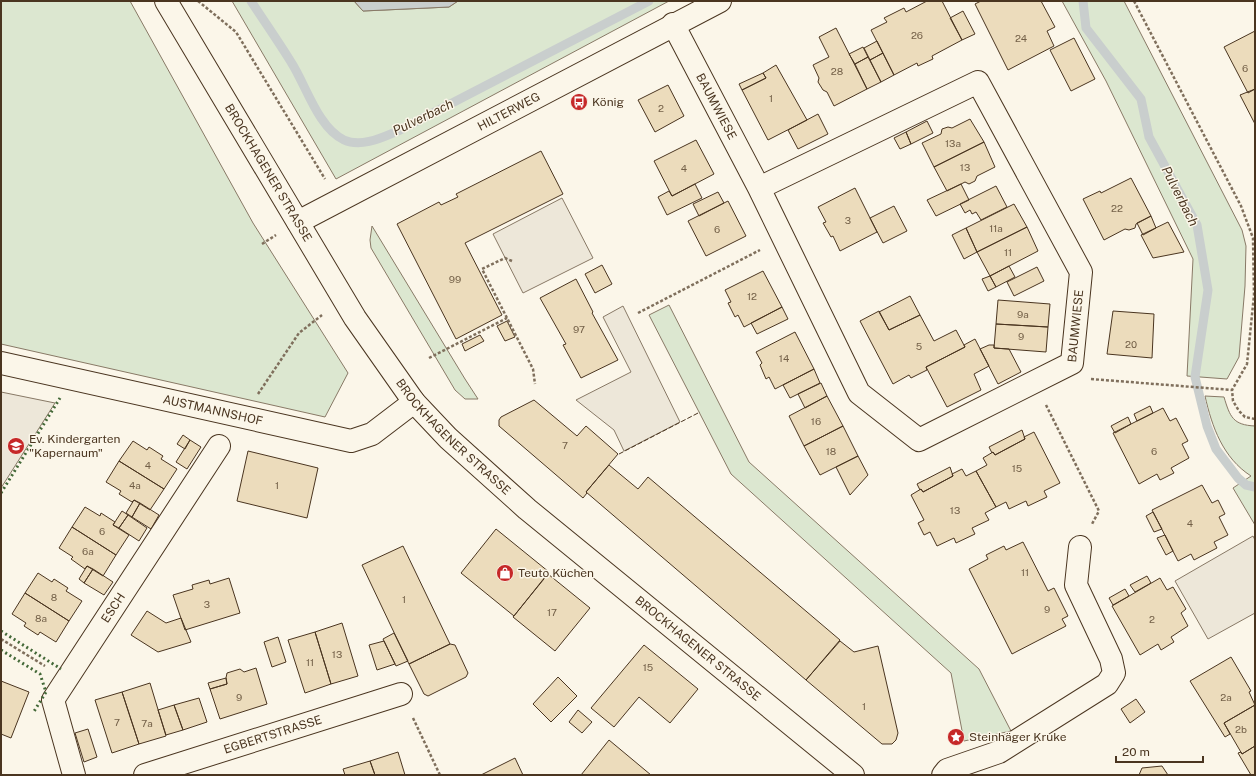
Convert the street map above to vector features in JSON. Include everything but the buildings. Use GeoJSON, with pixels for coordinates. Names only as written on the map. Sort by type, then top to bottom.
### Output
{"type":"FeatureCollection","features":[{"type":"Feature","properties":{"kind":"street","name":"BROCKHAGENER STRASSE"},"geometry":{"type":"LineString","coordinates":[[166,1],[355,318],[414,402],[448,438],[527,509],[853,775]]}},
{"type":"Feature","properties":{"kind":"street","name":"HILTERWEG"},"geometry":{"type":"LineString","coordinates":[[298,222],[673,24],[720,1]]}},
{"type":"Feature","properties":{"kind":"street","name":"BAUMWIESE"},"geometry":{"type":"LineString","coordinates":[[673,24],[758,188],[859,393],[919,440],[1072,363],[1080,272],[978,82],[758,188]]}},
{"type":"Feature","properties":{"kind":"street","name":"AUSTMANNSHOF"},"geometry":{"type":"LineString","coordinates":[[1,363],[240,418],[351,441],[372,434],[389,423],[414,402]]}},
{"type":"Feature","properties":{"kind":"street","name":"ESCH"},"geometry":{"type":"LineString","coordinates":[[67,771],[53,700],[219,446]]}},
{"type":"Feature","properties":{"kind":"street"},"geometry":{"type":"LineString","coordinates":[[943,775],[947,770],[999,752],[1108,684],[1114,673],[1112,659],[1076,585],[1080,547]]}},
{"type":"Feature","properties":{"kind":"street","name":"EGBERTSTRASSE"},"geometry":{"type":"LineString","coordinates":[[145,775],[401,694]]}},
{"type":"Feature","properties":{"kind":"path"},"geometry":{"type":"LineString","coordinates":[[198,1],[236,32],[327,181]]}},
{"type":"Feature","properties":{"kind":"path"},"geometry":{"type":"LineString","coordinates":[[1134,1],[1241,206],[1253,238],[1254,295],[1247,364],[1232,390],[1233,401],[1239,411],[1245,417],[1255,419]]}},
{"type":"Feature","properties":{"kind":"path"},"geometry":{"type":"LineString","coordinates":[[638,313],[783,238]]}},
{"type":"Feature","properties":{"kind":"path"},"geometry":{"type":"LineString","coordinates":[[512,261],[505,258],[482,269],[533,369],[535,384]]}},
{"type":"Feature","properties":{"kind":"path"},"geometry":{"type":"LineString","coordinates":[[240,418],[299,333],[344,299]]}},
{"type":"Feature","properties":{"kind":"path"},"geometry":{"type":"LineString","coordinates":[[429,358],[507,318]]}},
{"type":"Feature","properties":{"kind":"path"},"geometry":{"type":"LineString","coordinates":[[1072,363],[1087,378],[1176,384],[1232,390]]}},
{"type":"Feature","properties":{"kind":"path"},"geometry":{"type":"LineString","coordinates":[[1035,382],[1099,511],[1080,547]]}},
{"type":"Feature","properties":{"kind":"path"},"geometry":{"type":"LineString","coordinates":[[1,639],[66,678]]}},
{"type":"Feature","properties":{"kind":"path"},"geometry":{"type":"LineString","coordinates":[[401,694],[440,775]]}},
{"type":"Feature","properties":{"kind":"green space"},"geometry":{"type":"Polygon","coordinates":[[[1,1],[130,1],[253,223],[348,373],[325,417],[1,344],[1,1]]]}},
{"type":"Feature","properties":{"kind":"green space"},"geometry":{"type":"Polygon","coordinates":[[[232,1],[354,1],[363,11],[449,7],[458,1],[669,1],[336,179],[232,1]]]}},
{"type":"Feature","properties":{"kind":"green space"},"geometry":{"type":"Polygon","coordinates":[[[1062,1],[1124,1],[1242,230],[1246,246],[1245,286],[1239,357],[1227,379],[1187,376],[1193,259],[1106,81],[1062,1]]]}},
{"type":"Feature","properties":{"kind":"green space"},"geometry":{"type":"Polygon","coordinates":[[[372,226],[478,399],[465,399],[455,390],[371,248],[370,240],[372,226]]]}},
{"type":"Feature","properties":{"kind":"green space"},"geometry":{"type":"Polygon","coordinates":[[[669,305],[749,462],[979,669],[1011,731],[964,741],[951,673],[731,474],[649,315],[669,305]]]}},
{"type":"Feature","properties":{"kind":"green space"},"geometry":{"type":"Polygon","coordinates":[[[1205,396],[1224,397],[1228,410],[1237,422],[1255,426],[1255,525],[1233,488],[1251,476],[1241,469],[1233,460],[1220,441],[1211,419],[1205,396]]]}},
{"type":"Feature","properties":{"kind":"shaded area"},"geometry":{"type":"Polygon","coordinates":[[[354,1],[458,1],[449,7],[363,11],[354,1]]]}},
{"type":"Feature","properties":{"kind":"shaded area"},"geometry":{"type":"Polygon","coordinates":[[[562,198],[593,258],[523,293],[493,234],[562,198]]]}},
{"type":"Feature","properties":{"kind":"shaded area"},"geometry":{"type":"Polygon","coordinates":[[[623,306],[680,422],[624,451],[614,430],[576,400],[631,372],[603,317],[623,306]]]}},
{"type":"Feature","properties":{"kind":"shaded area","name":"Ev. Kindergarten \"Kapernaum\""},"geometry":{"type":"Polygon","coordinates":[[[1,392],[55,403],[1,488],[1,392]]]}},
{"type":"Feature","properties":{"kind":"shaded area"},"geometry":{"type":"Polygon","coordinates":[[[1253,536],[1255,540],[1255,613],[1208,639],[1175,581],[1253,536]]]}},
{"type":"Feature","properties":{"kind":"waterway","name":"Pulverbach"},"geometry":{"type":"LineString","coordinates":[[251,1],[297,71],[313,105],[327,126],[344,140],[358,143],[372,141],[400,130],[649,1]]}},
{"type":"Feature","properties":{"kind":"waterway","name":"Pulverbach"},"geometry":{"type":"LineString","coordinates":[[1083,1],[1086,28],[1141,99],[1149,137],[1197,225],[1208,290],[1195,377],[1207,426],[1216,449],[1238,478],[1246,485],[1255,487]]}},
{"type":"Feature","properties":{"kind":"hedge"},"geometry":{"type":"LineString","coordinates":[[1,493],[60,398]]}},
{"type":"Feature","properties":{"kind":"hedge"},"geometry":{"type":"LineString","coordinates":[[1,631],[61,669]]}},
{"type":"Feature","properties":{"kind":"hedge"},"geometry":{"type":"LineString","coordinates":[[1,650],[40,674],[46,692],[33,713]]}},
{"type":"Feature","properties":{"kind":"fence"},"geometry":{"type":"LineString","coordinates":[[619,454],[700,412]]}},
{"type":"Feature","properties":{"kind":"place","name":"König"},"geometry":{"type":"Point","coordinates":[579,102]}},
{"type":"Feature","properties":{"kind":"place","name":"Ev. Kindergarten \"Kapernaum\""},"geometry":{"type":"Point","coordinates":[16,446]}},
{"type":"Feature","properties":{"kind":"place","name":"Teuto Küchen"},"geometry":{"type":"Point","coordinates":[505,573]}},
{"type":"Feature","properties":{"kind":"place","name":"Steinhäger Kruke"},"geometry":{"type":"Point","coordinates":[956,737]}}]}
